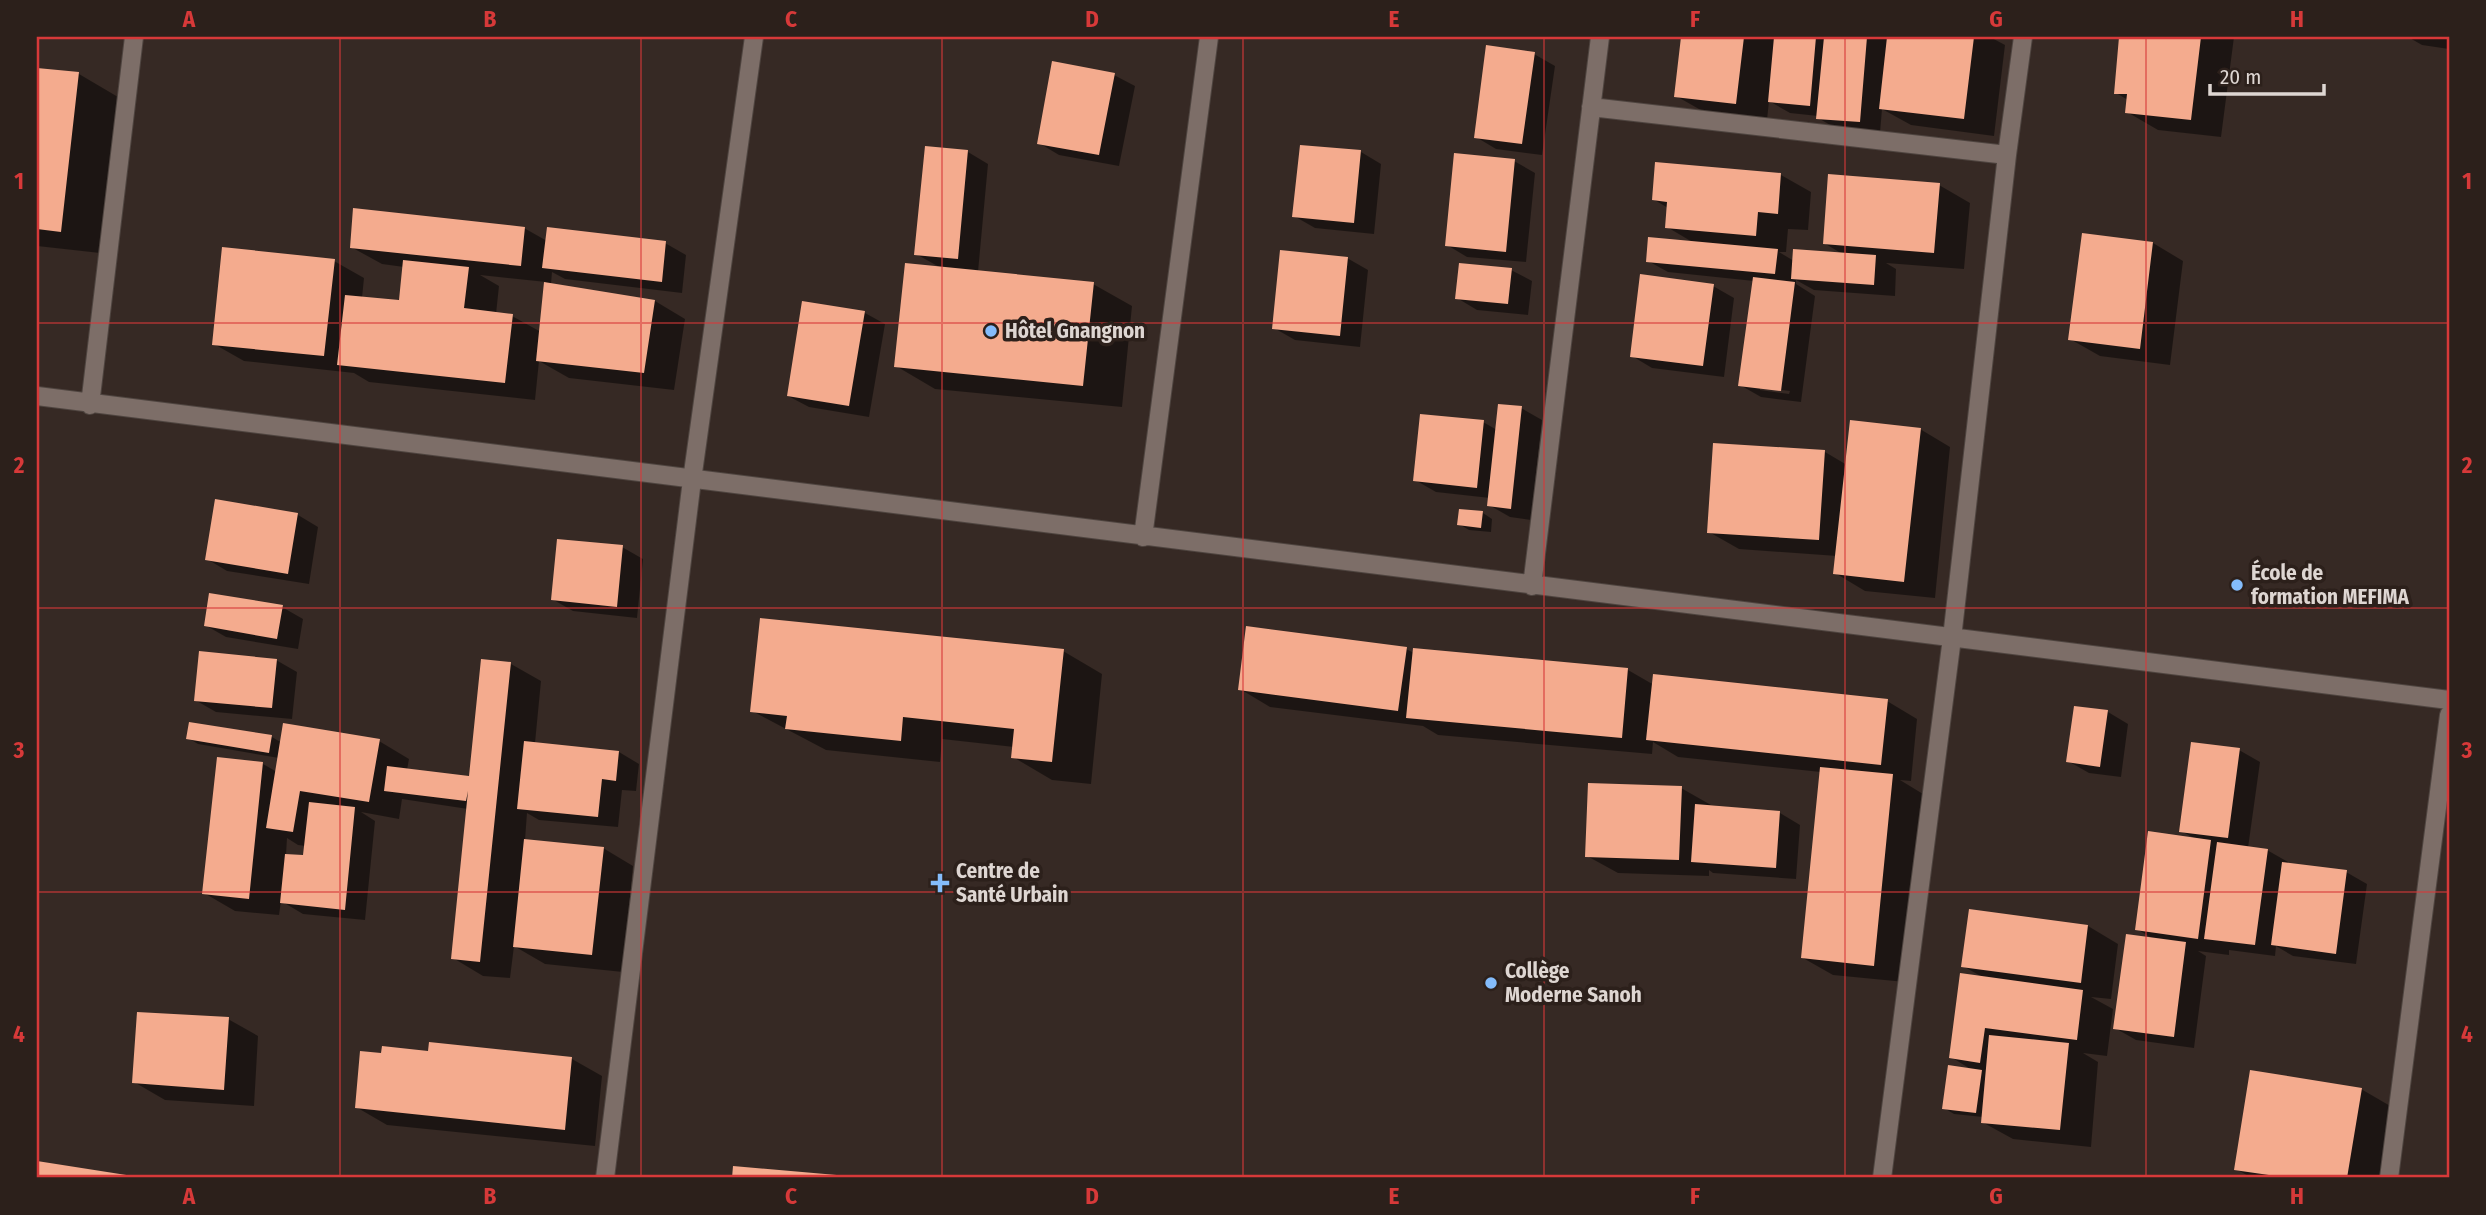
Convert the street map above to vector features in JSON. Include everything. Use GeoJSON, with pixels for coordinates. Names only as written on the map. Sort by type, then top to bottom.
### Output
{"type":"FeatureCollection","features":[{"type":"Feature","properties":{"kind":"street"},"geometry":{"type":"LineString","coordinates":[[90,405],[134,37]]}},
{"type":"Feature","properties":{"kind":"street"},"geometry":{"type":"LineString","coordinates":[[605,1178],[692,480],[754,37]]}},
{"type":"Feature","properties":{"kind":"street"},"geometry":{"type":"LineString","coordinates":[[1143,537],[1209,37]]}},
{"type":"Feature","properties":{"kind":"street"},"geometry":{"type":"LineString","coordinates":[[1532,586],[1600,37]]}},
{"type":"Feature","properties":{"kind":"street"},"geometry":{"type":"LineString","coordinates":[[1881,1178],[1952,638],[2023,37]]}},
{"type":"Feature","properties":{"kind":"street"},"geometry":{"type":"LineString","coordinates":[[1591,107],[2007,155]]}},
{"type":"Feature","properties":{"kind":"street"},"geometry":{"type":"LineString","coordinates":[[37,396],[90,405],[2449,700]]}},
{"type":"Feature","properties":{"kind":"street"},"geometry":{"type":"LineString","coordinates":[[2389,1178],[2449,715]]}},
{"type":"Feature","properties":{"kind":"building"},"geometry":{"type":"Polygon","coordinates":[[[1681,37],[1744,37],[1736,104],[1674,97],[1681,37]]]}},
{"type":"Feature","properties":{"kind":"building"},"geometry":{"type":"Polygon","coordinates":[[[1774,37],[1816,37],[1810,106],[1768,102],[1774,37]]]}},
{"type":"Feature","properties":{"kind":"building"},"geometry":{"type":"Polygon","coordinates":[[[1824,37],[1867,37],[1860,122],[1816,119],[1824,37]]]}},
{"type":"Feature","properties":{"kind":"building"},"geometry":{"type":"Polygon","coordinates":[[[1887,37],[1974,37],[1964,119],[1879,109],[1887,37]]]}},
{"type":"Feature","properties":{"kind":"building"},"geometry":{"type":"Polygon","coordinates":[[[2119,37],[2201,37],[2191,120],[2125,113],[2127,94],[2114,94],[2119,37]]]}},
{"type":"Feature","properties":{"kind":"building"},"geometry":{"type":"Polygon","coordinates":[[[1486,45],[1535,52],[1522,144],[1474,138],[1486,45]]]}},
{"type":"Feature","properties":{"kind":"building"},"geometry":{"type":"Polygon","coordinates":[[[1052,61],[1115,73],[1099,155],[1037,144],[1052,61]]]}},
{"type":"Feature","properties":{"kind":"building"},"geometry":{"type":"Polygon","coordinates":[[[37,68],[79,72],[61,232],[37,229],[37,68]]]}},
{"type":"Feature","properties":{"kind":"building"},"geometry":{"type":"Polygon","coordinates":[[[1300,145],[1361,150],[1354,223],[1292,217],[1300,145]]]}},
{"type":"Feature","properties":{"kind":"building"},"geometry":{"type":"Polygon","coordinates":[[[925,146],[968,150],[958,259],[914,255],[925,146]]]}},
{"type":"Feature","properties":{"kind":"building"},"geometry":{"type":"Polygon","coordinates":[[[1454,153],[1515,159],[1506,252],[1445,246],[1454,153]]]}},
{"type":"Feature","properties":{"kind":"building"},"geometry":{"type":"Polygon","coordinates":[[[1655,162],[1781,173],[1778,214],[1758,212],[1756,236],[1665,228],[1667,202],[1652,200],[1655,162]]]}},
{"type":"Feature","properties":{"kind":"building"},"geometry":{"type":"Polygon","coordinates":[[[1828,174],[1940,183],[1934,253],[1823,244],[1828,174]]]}},
{"type":"Feature","properties":{"kind":"building"},"geometry":{"type":"Polygon","coordinates":[[[353,208],[525,227],[521,266],[350,248],[353,208]]]}},
{"type":"Feature","properties":{"kind":"building"},"geometry":{"type":"Polygon","coordinates":[[[547,227],[666,241],[662,282],[542,268],[547,227]]]}},
{"type":"Feature","properties":{"kind":"building"},"geometry":{"type":"Polygon","coordinates":[[[2082,233],[2153,242],[2140,349],[2068,340],[2082,233]]]}},
{"type":"Feature","properties":{"kind":"building"},"geometry":{"type":"Polygon","coordinates":[[[1648,237],[1778,249],[1775,274],[1646,262],[1648,237]]]}},
{"type":"Feature","properties":{"kind":"building"},"geometry":{"type":"Polygon","coordinates":[[[222,247],[335,259],[324,356],[212,345],[222,247]]]}},
{"type":"Feature","properties":{"kind":"building"},"geometry":{"type":"Polygon","coordinates":[[[1793,249],[1876,255],[1874,285],[1791,279],[1793,249]]]}},
{"type":"Feature","properties":{"kind":"building"},"geometry":{"type":"Polygon","coordinates":[[[1280,250],[1348,257],[1340,336],[1272,329],[1280,250]]]}},
{"type":"Feature","properties":{"kind":"building"},"geometry":{"type":"Polygon","coordinates":[[[403,260],[469,267],[464,308],[513,314],[505,383],[337,365],[345,295],[399,300],[403,260]]]}},
{"type":"Feature","properties":{"kind":"building"},"geometry":{"type":"Polygon","coordinates":[[[905,263],[1094,282],[1083,386],[894,367],[905,263]]]}},
{"type":"Feature","properties":{"kind":"building"},"geometry":{"type":"Polygon","coordinates":[[[1459,263],[1512,268],[1508,304],[1455,299],[1459,263]]]}},
{"type":"Feature","properties":{"kind":"building"},"geometry":{"type":"Polygon","coordinates":[[[1640,274],[1714,284],[1703,366],[1630,357],[1640,274]]]}},
{"type":"Feature","properties":{"kind":"building"},"geometry":{"type":"Polygon","coordinates":[[[1753,277],[1795,282],[1781,391],[1738,386],[1753,277]]]}},
{"type":"Feature","properties":{"kind":"building"},"geometry":{"type":"Polygon","coordinates":[[[544,282],[655,300],[644,373],[536,361],[544,282]]]}},
{"type":"Feature","properties":{"kind":"building"},"geometry":{"type":"Polygon","coordinates":[[[802,301],[865,311],[849,406],[787,396],[802,301]]]}},
{"type":"Feature","properties":{"kind":"building"},"geometry":{"type":"Polygon","coordinates":[[[1498,404],[1522,406],[1511,509],[1487,506],[1498,404]]]}},
{"type":"Feature","properties":{"kind":"building"},"geometry":{"type":"Polygon","coordinates":[[[1420,414],[1484,420],[1477,488],[1413,481],[1420,414]]]}},
{"type":"Feature","properties":{"kind":"building"},"geometry":{"type":"Polygon","coordinates":[[[1850,420],[1921,428],[1904,582],[1833,574],[1850,420]]]}},
{"type":"Feature","properties":{"kind":"building"},"geometry":{"type":"Polygon","coordinates":[[[1713,443],[1825,450],[1819,540],[1707,533],[1713,443]]]}},
{"type":"Feature","properties":{"kind":"building"},"geometry":{"type":"Polygon","coordinates":[[[215,499],[298,513],[288,574],[205,560],[215,499]]]}},
{"type":"Feature","properties":{"kind":"building"},"geometry":{"type":"Polygon","coordinates":[[[1459,509],[1483,511],[1481,528],[1457,525],[1459,509]]]}},
{"type":"Feature","properties":{"kind":"building"},"geometry":{"type":"Polygon","coordinates":[[[557,539],[623,545],[617,607],[551,600],[557,539]]]}},
{"type":"Feature","properties":{"kind":"building"},"geometry":{"type":"Polygon","coordinates":[[[209,593],[283,605],[277,639],[204,626],[209,593]]]}},
{"type":"Feature","properties":{"kind":"building"},"geometry":{"type":"Polygon","coordinates":[[[760,618],[1064,649],[1052,762],[1011,758],[1014,729],[903,717],[901,741],[785,729],[787,716],[750,712],[760,618]]]}},
{"type":"Feature","properties":{"kind":"building"},"geometry":{"type":"Polygon","coordinates":[[[1246,626],[1407,647],[1398,711],[1238,690],[1246,626]]]}},
{"type":"Feature","properties":{"kind":"building"},"geometry":{"type":"Polygon","coordinates":[[[1413,648],[1628,668],[1622,738],[1406,718],[1413,648]]]}},
{"type":"Feature","properties":{"kind":"building"},"geometry":{"type":"Polygon","coordinates":[[[199,651],[277,659],[272,708],[194,701],[199,651]]]}},
{"type":"Feature","properties":{"kind":"building"},"geometry":{"type":"Polygon","coordinates":[[[481,659],[511,662],[480,962],[451,959],[468,791],[466,801],[384,791],[387,766],[469,776],[481,659]]]}},
{"type":"Feature","properties":{"kind":"building"},"geometry":{"type":"Polygon","coordinates":[[[1653,674],[1888,699],[1881,765],[1646,740],[1653,674]]]}},
{"type":"Feature","properties":{"kind":"building"},"geometry":{"type":"Polygon","coordinates":[[[2074,706],[2108,710],[2100,767],[2066,762],[2074,706]]]}},
{"type":"Feature","properties":{"kind":"building"},"geometry":{"type":"Polygon","coordinates":[[[189,722],[272,735],[269,753],[186,739],[189,722]]]}},
{"type":"Feature","properties":{"kind":"building"},"geometry":{"type":"Polygon","coordinates":[[[283,723],[380,739],[369,802],[300,791],[293,832],[266,828],[283,723]]]}},
{"type":"Feature","properties":{"kind":"building"},"geometry":{"type":"Polygon","coordinates":[[[524,741],[619,751],[616,781],[602,779],[598,817],[517,809],[524,741]]]}},
{"type":"Feature","properties":{"kind":"building"},"geometry":{"type":"Polygon","coordinates":[[[2191,742],[2240,748],[2228,838],[2179,832],[2191,742]]]}},
{"type":"Feature","properties":{"kind":"building"},"geometry":{"type":"Polygon","coordinates":[[[217,757],[263,762],[249,899],[202,894],[217,757]]]}},
{"type":"Feature","properties":{"kind":"building"},"geometry":{"type":"Polygon","coordinates":[[[1820,767],[1893,774],[1874,966],[1801,958],[1820,767]]]}},
{"type":"Feature","properties":{"kind":"building"},"geometry":{"type":"Polygon","coordinates":[[[1588,783],[1682,786],[1679,860],[1585,857],[1588,783]]]}},
{"type":"Feature","properties":{"kind":"building"},"geometry":{"type":"Polygon","coordinates":[[[309,802],[355,807],[345,910],[280,903],[285,854],[303,855],[309,802]]]}},
{"type":"Feature","properties":{"kind":"building"},"geometry":{"type":"Polygon","coordinates":[[[1695,804],[1780,811],[1776,868],[1691,862],[1695,804]]]}},
{"type":"Feature","properties":{"kind":"building"},"geometry":{"type":"Polygon","coordinates":[[[2148,831],[2211,840],[2198,939],[2135,930],[2148,831]]]}},
{"type":"Feature","properties":{"kind":"building"},"geometry":{"type":"Polygon","coordinates":[[[524,839],[604,847],[592,955],[513,947],[524,839]]]}},
{"type":"Feature","properties":{"kind":"building"},"geometry":{"type":"Polygon","coordinates":[[[2217,842],[2268,849],[2255,945],[2204,939],[2217,842]]]}},
{"type":"Feature","properties":{"kind":"building"},"geometry":{"type":"Polygon","coordinates":[[[2282,862],[2347,870],[2336,954],[2271,945],[2282,862]]]}},
{"type":"Feature","properties":{"kind":"building"},"geometry":{"type":"Polygon","coordinates":[[[1969,909],[2088,925],[2081,983],[1961,967],[1969,909]]]}},
{"type":"Feature","properties":{"kind":"building"},"geometry":{"type":"Polygon","coordinates":[[[2126,934],[2186,942],[2174,1037],[2113,1029],[2126,934]]]}},
{"type":"Feature","properties":{"kind":"building"},"geometry":{"type":"Polygon","coordinates":[[[1960,973],[2083,990],[2077,1040],[1985,1028],[1980,1063],[1949,1058],[1960,973]]]}},
{"type":"Feature","properties":{"kind":"building"},"geometry":{"type":"Polygon","coordinates":[[[137,1012],[229,1017],[224,1090],[132,1083],[137,1012]]]}},
{"type":"Feature","properties":{"kind":"building"},"geometry":{"type":"Polygon","coordinates":[[[1989,1035],[2069,1043],[2060,1130],[1981,1123],[1989,1035]]]}},
{"type":"Feature","properties":{"kind":"building"},"geometry":{"type":"Polygon","coordinates":[[[429,1042],[572,1057],[565,1130],[355,1108],[360,1051],[381,1053],[382,1046],[428,1051],[429,1042]]]}},
{"type":"Feature","properties":{"kind":"building"},"geometry":{"type":"Polygon","coordinates":[[[1948,1065],[1982,1070],[1976,1113],[1942,1109],[1948,1065]]]}},
{"type":"Feature","properties":{"kind":"building"},"geometry":{"type":"Polygon","coordinates":[[[2250,1070],[2362,1088],[2347,1178],[2289,1178],[2234,1170],[2250,1070]]]}},
{"type":"Feature","properties":{"kind":"building"},"geometry":{"type":"Polygon","coordinates":[[[37,1161],[139,1177],[139,1178],[37,1178],[37,1161]]]}},
{"type":"Feature","properties":{"kind":"building"},"geometry":{"type":"Polygon","coordinates":[[[733,1166],[848,1176],[848,1178],[732,1178],[733,1166]]]}},
{"type":"Feature","properties":{"kind":"place","name":"Hôtel Gnangnon"},"geometry":{"type":"Point","coordinates":[991,331]}},
{"type":"Feature","properties":{"kind":"place","name":"École de formation MEFIMA"},"geometry":{"type":"Point","coordinates":[2237,585]}},
{"type":"Feature","properties":{"kind":"place","name":"Centre de Santé Urbain"},"geometry":{"type":"Point","coordinates":[940,883]}},
{"type":"Feature","properties":{"kind":"place","name":"Collège Moderne Sanoh"},"geometry":{"type":"Point","coordinates":[1491,983]}}]}
